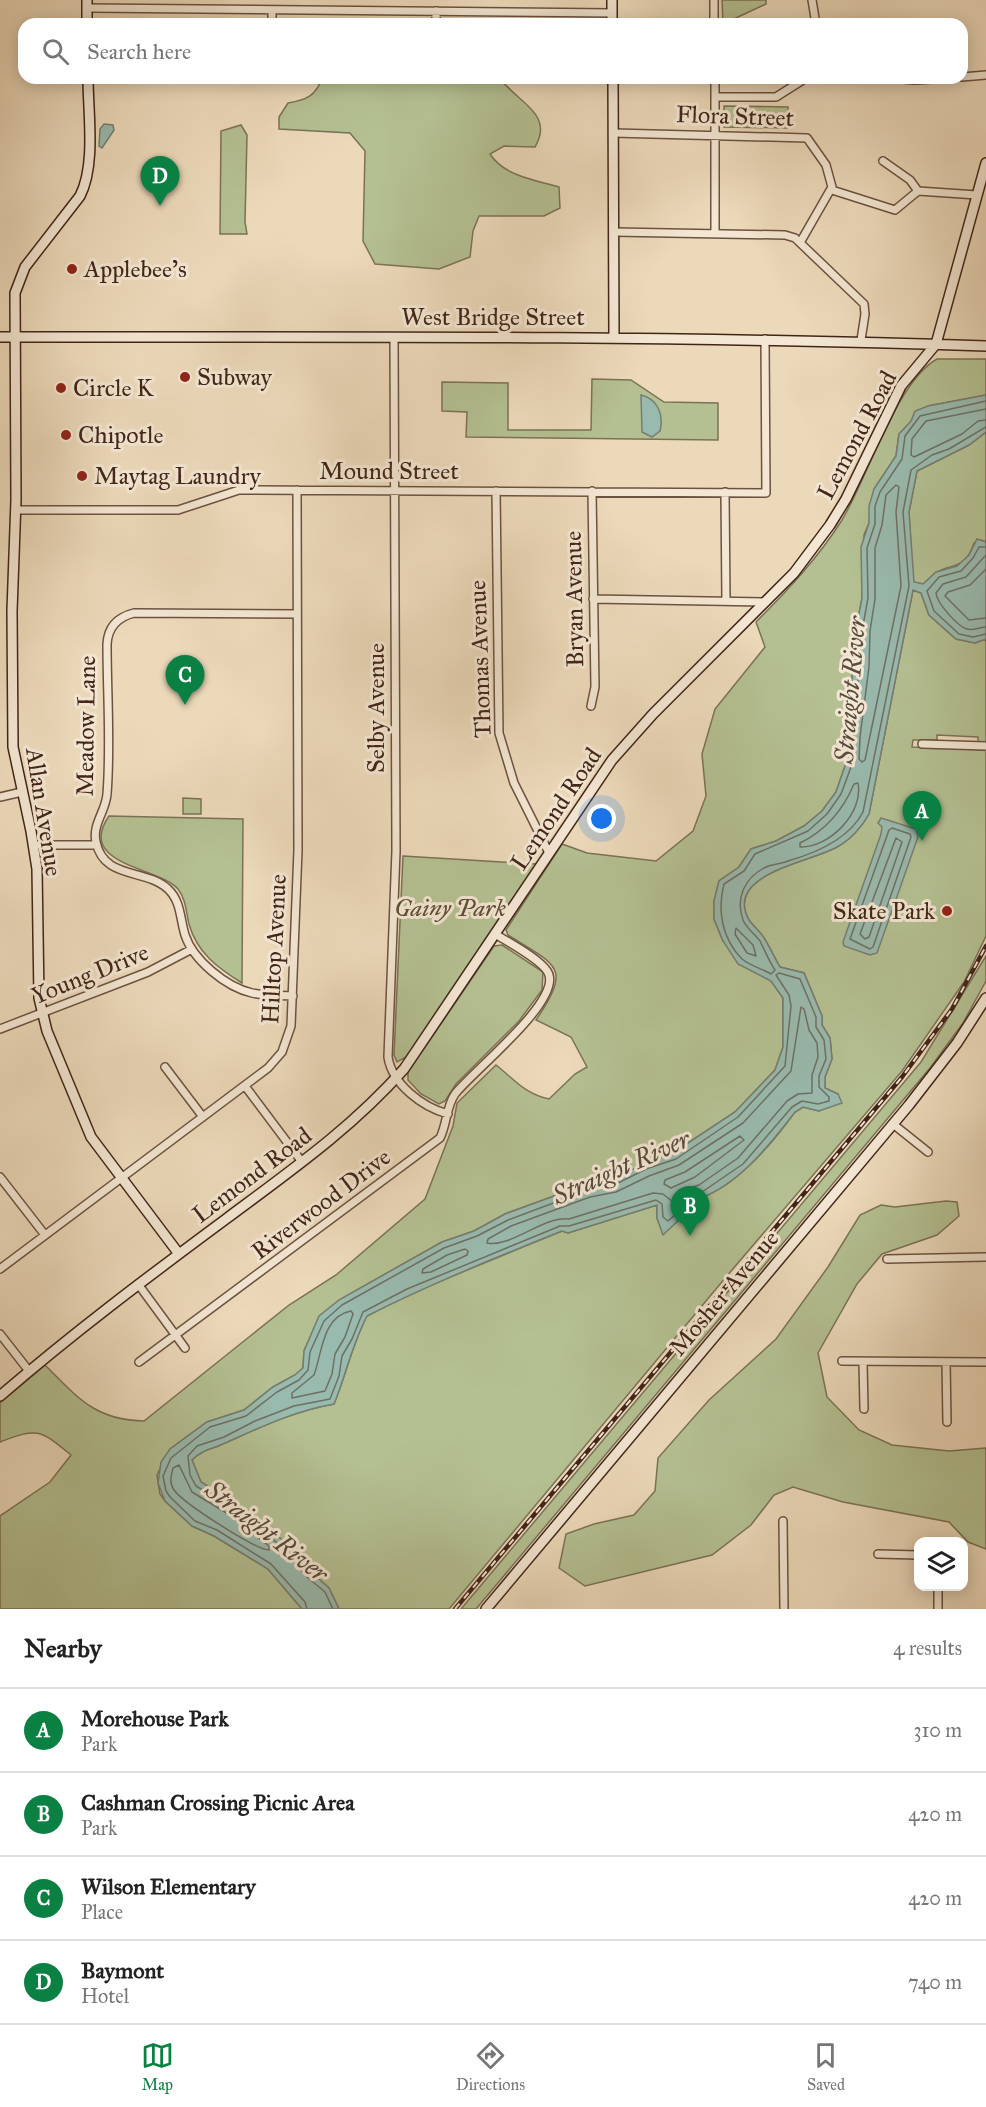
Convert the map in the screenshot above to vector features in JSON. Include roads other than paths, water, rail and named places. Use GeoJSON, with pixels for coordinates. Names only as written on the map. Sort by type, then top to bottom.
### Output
{"type":"FeatureCollection","features":[{"type":"Feature","properties":{"kind":"street"},"geometry":{"type":"LineString","coordinates":[[151,0],[151,9]]}},
{"type":"Feature","properties":{"kind":"street"},"geometry":{"type":"LineString","coordinates":[[612,0],[612,18]]}},
{"type":"Feature","properties":{"kind":"street"},"geometry":{"type":"LineString","coordinates":[[714,0],[714,18]]}},
{"type":"Feature","properties":{"kind":"street"},"geometry":{"type":"LineString","coordinates":[[812,0],[815,18]]}},
{"type":"Feature","properties":{"kind":"street"},"geometry":{"type":"LineString","coordinates":[[87,4],[151,9],[612,13]]}},
{"type":"Feature","properties":{"kind":"street"},"geometry":{"type":"LineString","coordinates":[[273,10],[273,18]]}},
{"type":"Feature","properties":{"kind":"street"},"geometry":{"type":"LineString","coordinates":[[436,11],[436,18]]}},
{"type":"Feature","properties":{"kind":"street"},"geometry":{"type":"LineString","coordinates":[[968,76],[986,75]]}},
{"type":"Feature","properties":{"kind":"street","name":"Allan Avenue"},"geometry":{"type":"LineString","coordinates":[[88,84],[87,178],[80,196],[18,281],[15,337],[16,510],[12,611],[13,747],[34,845],[37,981],[42,1014],[83,1121],[101,1153],[179,1254]]}},
{"type":"Feature","properties":{"kind":"street"},"geometry":{"type":"LineString","coordinates":[[613,84],[614,337]]}},
{"type":"Feature","properties":{"kind":"street"},"geometry":{"type":"LineString","coordinates":[[715,84],[715,233]]}},
{"type":"Feature","properties":{"kind":"street"},"geometry":{"type":"LineString","coordinates":[[715,96],[776,97],[797,84]]}},
{"type":"Feature","properties":{"kind":"street","name":"Flora Street"},"geometry":{"type":"LineString","coordinates":[[614,133],[807,138],[826,165],[832,190]]}},
{"type":"Feature","properties":{"kind":"street"},"geometry":{"type":"LineString","coordinates":[[884,161],[910,180],[918,191]]}},
{"type":"Feature","properties":{"kind":"street"},"geometry":{"type":"LineString","coordinates":[[936,344],[986,163]]}},
{"type":"Feature","properties":{"kind":"street"},"geometry":{"type":"LineString","coordinates":[[801,241],[832,190],[896,210],[918,191],[977,195]]}},
{"type":"Feature","properties":{"kind":"street"},"geometry":{"type":"LineString","coordinates":[[615,232],[785,235],[801,241],[864,304],[865,314],[861,340]]}},
{"type":"Feature","properties":{"kind":"street","name":"West Bridge Street"},"geometry":{"type":"LineString","coordinates":[[0,337],[614,337],[861,340],[986,346]]}},
{"type":"Feature","properties":{"kind":"street","name":"Selby Avenue"},"geometry":{"type":"LineString","coordinates":[[394,337],[396,851],[388,1057],[395,1079]]}},
{"type":"Feature","properties":{"kind":"street","name":"Mound Street"},"geometry":{"type":"LineString","coordinates":[[16,510],[178,510],[228,492],[297,490],[766,493],[765,339]]}},
{"type":"Feature","properties":{"kind":"street","name":"Lemond Road"},"geometry":{"type":"LineString","coordinates":[[0,1396],[74,1332],[303,1162],[357,1119],[395,1079],[424,1041],[596,782],[637,730],[794,573],[830,525],[846,499],[901,386],[936,344]]}},
{"type":"Feature","properties":{"kind":"street","name":"Hilltop Avenue"},"geometry":{"type":"LineString","coordinates":[[0,1269],[268,1068],[282,1052],[290,1035],[298,850],[297,490]]}},
{"type":"Feature","properties":{"kind":"street","name":"Thomas Avenue"},"geometry":{"type":"LineString","coordinates":[[496,490],[499,733],[514,783],[549,853]]}},
{"type":"Feature","properties":{"kind":"street","name":"Bryan Avenue"},"geometry":{"type":"LineString","coordinates":[[591,706],[595,687],[592,491]]}},
{"type":"Feature","properties":{"kind":"street"},"geometry":{"type":"LineString","coordinates":[[725,492],[726,601]]}},
{"type":"Feature","properties":{"kind":"street"},"geometry":{"type":"LineString","coordinates":[[593,599],[766,602]]}},
{"type":"Feature","properties":{"kind":"street","name":"Meadow Lane"},"geometry":{"type":"LineString","coordinates":[[96,845],[95,830],[107,795],[107,644],[113,626],[126,615],[134,613],[297,614]]}},
{"type":"Feature","properties":{"kind":"street"},"geometry":{"type":"LineString","coordinates":[[922,744],[986,746]]}},
{"type":"Feature","properties":{"kind":"street"},"geometry":{"type":"LineString","coordinates":[[0,797],[22,792]]}},
{"type":"Feature","properties":{"kind":"street"},"geometry":{"type":"LineString","coordinates":[[34,845],[96,845],[104,858],[117,870],[150,879],[168,890],[178,903],[185,934],[192,949],[206,965],[240,989],[260,994],[292,996]]}},
{"type":"Feature","properties":{"kind":"street","name":"Riverwood Drive"},"geometry":{"type":"LineString","coordinates":[[139,1362],[435,1143],[443,1131],[456,1093],[520,1029],[549,987],[550,977],[545,966],[495,934]]}},
{"type":"Feature","properties":{"kind":"street","name":"Young Drive"},"geometry":{"type":"LineString","coordinates":[[0,1029],[148,972],[192,949]]}},
{"type":"Feature","properties":{"kind":"street","name":"Mosher Avenue"},"geometry":{"type":"LineString","coordinates":[[486,1609],[893,1124],[941,1065],[986,998]]}},
{"type":"Feature","properties":{"kind":"street"},"geometry":{"type":"LineString","coordinates":[[165,1067],[203,1117]]}},
{"type":"Feature","properties":{"kind":"street"},"geometry":{"type":"LineString","coordinates":[[395,1079],[424,1103],[448,1114]]}},
{"type":"Feature","properties":{"kind":"street"},"geometry":{"type":"LineString","coordinates":[[245,1086],[303,1162]]}},
{"type":"Feature","properties":{"kind":"street"},"geometry":{"type":"LineString","coordinates":[[893,1124],[928,1152]]}},
{"type":"Feature","properties":{"kind":"street"},"geometry":{"type":"LineString","coordinates":[[0,1177],[45,1235]]}},
{"type":"Feature","properties":{"kind":"street"},"geometry":{"type":"LineString","coordinates":[[887,1259],[986,1257]]}},
{"type":"Feature","properties":{"kind":"street"},"geometry":{"type":"LineString","coordinates":[[138,1284],[185,1348]]}},
{"type":"Feature","properties":{"kind":"street"},"geometry":{"type":"LineString","coordinates":[[0,1334],[29,1371]]}},
{"type":"Feature","properties":{"kind":"street"},"geometry":{"type":"LineString","coordinates":[[842,1361],[986,1362]]}},
{"type":"Feature","properties":{"kind":"street"},"geometry":{"type":"LineString","coordinates":[[863,1362],[864,1409]]}},
{"type":"Feature","properties":{"kind":"street"},"geometry":{"type":"LineString","coordinates":[[946,1362],[947,1422]]}},
{"type":"Feature","properties":{"kind":"street"},"geometry":{"type":"LineString","coordinates":[[783,1521],[784,1609]]}},
{"type":"Feature","properties":{"kind":"street"},"geometry":{"type":"LineString","coordinates":[[878,1554],[914,1555]]}},
{"type":"Feature","properties":{"kind":"street"},"geometry":{"type":"LineString","coordinates":[[938,1591],[938,1609]]}},
{"type":"Feature","properties":{"kind":"water"},"geometry":{"type":"Polygon","coordinates":[[[104,124],[113,125],[114,130],[102,148],[99,146],[100,129],[104,124]]]}},
{"type":"Feature","properties":{"kind":"water"},"geometry":{"type":"Polygon","coordinates":[[[641,395],[656,404],[660,414],[660,431],[652,437],[642,432],[641,395]]]}},
{"type":"Feature","properties":{"kind":"water","name":"Straight River"},"geometry":{"type":"Polygon","coordinates":[[[986,395],[986,432],[969,445],[917,471],[909,512],[914,582],[923,584],[936,572],[957,566],[969,555],[977,539],[986,542],[986,639],[975,643],[956,639],[929,615],[921,593],[913,590],[869,814],[855,833],[842,844],[825,853],[774,872],[759,881],[748,891],[744,904],[749,920],[762,935],[780,967],[804,973],[822,1016],[822,1025],[830,1038],[832,1059],[825,1077],[825,1088],[838,1094],[842,1103],[819,1111],[803,1107],[795,1112],[749,1166],[721,1188],[689,1202],[682,1217],[663,1235],[657,1218],[657,1205],[568,1233],[562,1231],[463,1271],[367,1316],[357,1337],[334,1404],[278,1420],[203,1452],[192,1460],[201,1482],[236,1504],[285,1542],[312,1573],[329,1588],[339,1609],[302,1609],[268,1569],[214,1536],[192,1526],[165,1501],[158,1483],[161,1462],[170,1449],[207,1422],[244,1410],[273,1387],[303,1368],[304,1351],[319,1316],[339,1300],[442,1242],[474,1231],[505,1214],[587,1184],[612,1180],[643,1164],[673,1153],[735,1112],[775,1070],[783,1047],[783,998],[771,981],[738,964],[723,941],[714,919],[714,901],[719,881],[739,867],[751,849],[776,841],[804,826],[822,811],[836,792],[845,766],[856,630],[862,598],[861,547],[869,523],[869,506],[874,489],[896,456],[899,434],[911,421],[915,411],[928,406],[986,395]]]}},
{"type":"Feature","properties":{"kind":"water"},"geometry":{"type":"Polygon","coordinates":[[[881,818],[916,829],[918,837],[877,953],[870,955],[844,946],[843,942],[881,834],[882,827],[878,823],[881,818]]]}},
{"type":"Feature","properties":{"kind":"railway"},"geometry":{"type":"LineString","coordinates":[[455,1609],[902,1077],[952,1009],[986,946]]}},
{"type":"Feature","properties":{"kind":"place","name":"Baymont"},"geometry":{"type":"Point","coordinates":[160,206]}},
{"type":"Feature","properties":{"kind":"place","name":"Applebee's"},"geometry":{"type":"Point","coordinates":[72,269]}},
{"type":"Feature","properties":{"kind":"place","name":"Subway"},"geometry":{"type":"Point","coordinates":[185,377]}},
{"type":"Feature","properties":{"kind":"place","name":"Circle K"},"geometry":{"type":"Point","coordinates":[61,388]}},
{"type":"Feature","properties":{"kind":"place","name":"Chipotle"},"geometry":{"type":"Point","coordinates":[66,435]}},
{"type":"Feature","properties":{"kind":"place","name":"Maytag Laundry"},"geometry":{"type":"Point","coordinates":[82,476]}},
{"type":"Feature","properties":{"kind":"place","name":"Wilson Elementary"},"geometry":{"type":"Point","coordinates":[185,705]}},
{"type":"Feature","properties":{"kind":"place","name":"Morehouse Park"},"geometry":{"type":"Point","coordinates":[922,841]}},
{"type":"Feature","properties":{"kind":"place","name":"Skate Park"},"geometry":{"type":"Point","coordinates":[947,911]}},
{"type":"Feature","properties":{"kind":"place","name":"Cashman Crossing Picnic Area"},"geometry":{"type":"Point","coordinates":[690,1236]}},
{"type":"Feature","properties":{"kind":"park label","name":"Gainy Park"},"geometry":{"type":"Point","coordinates":[450,908]}}]}
